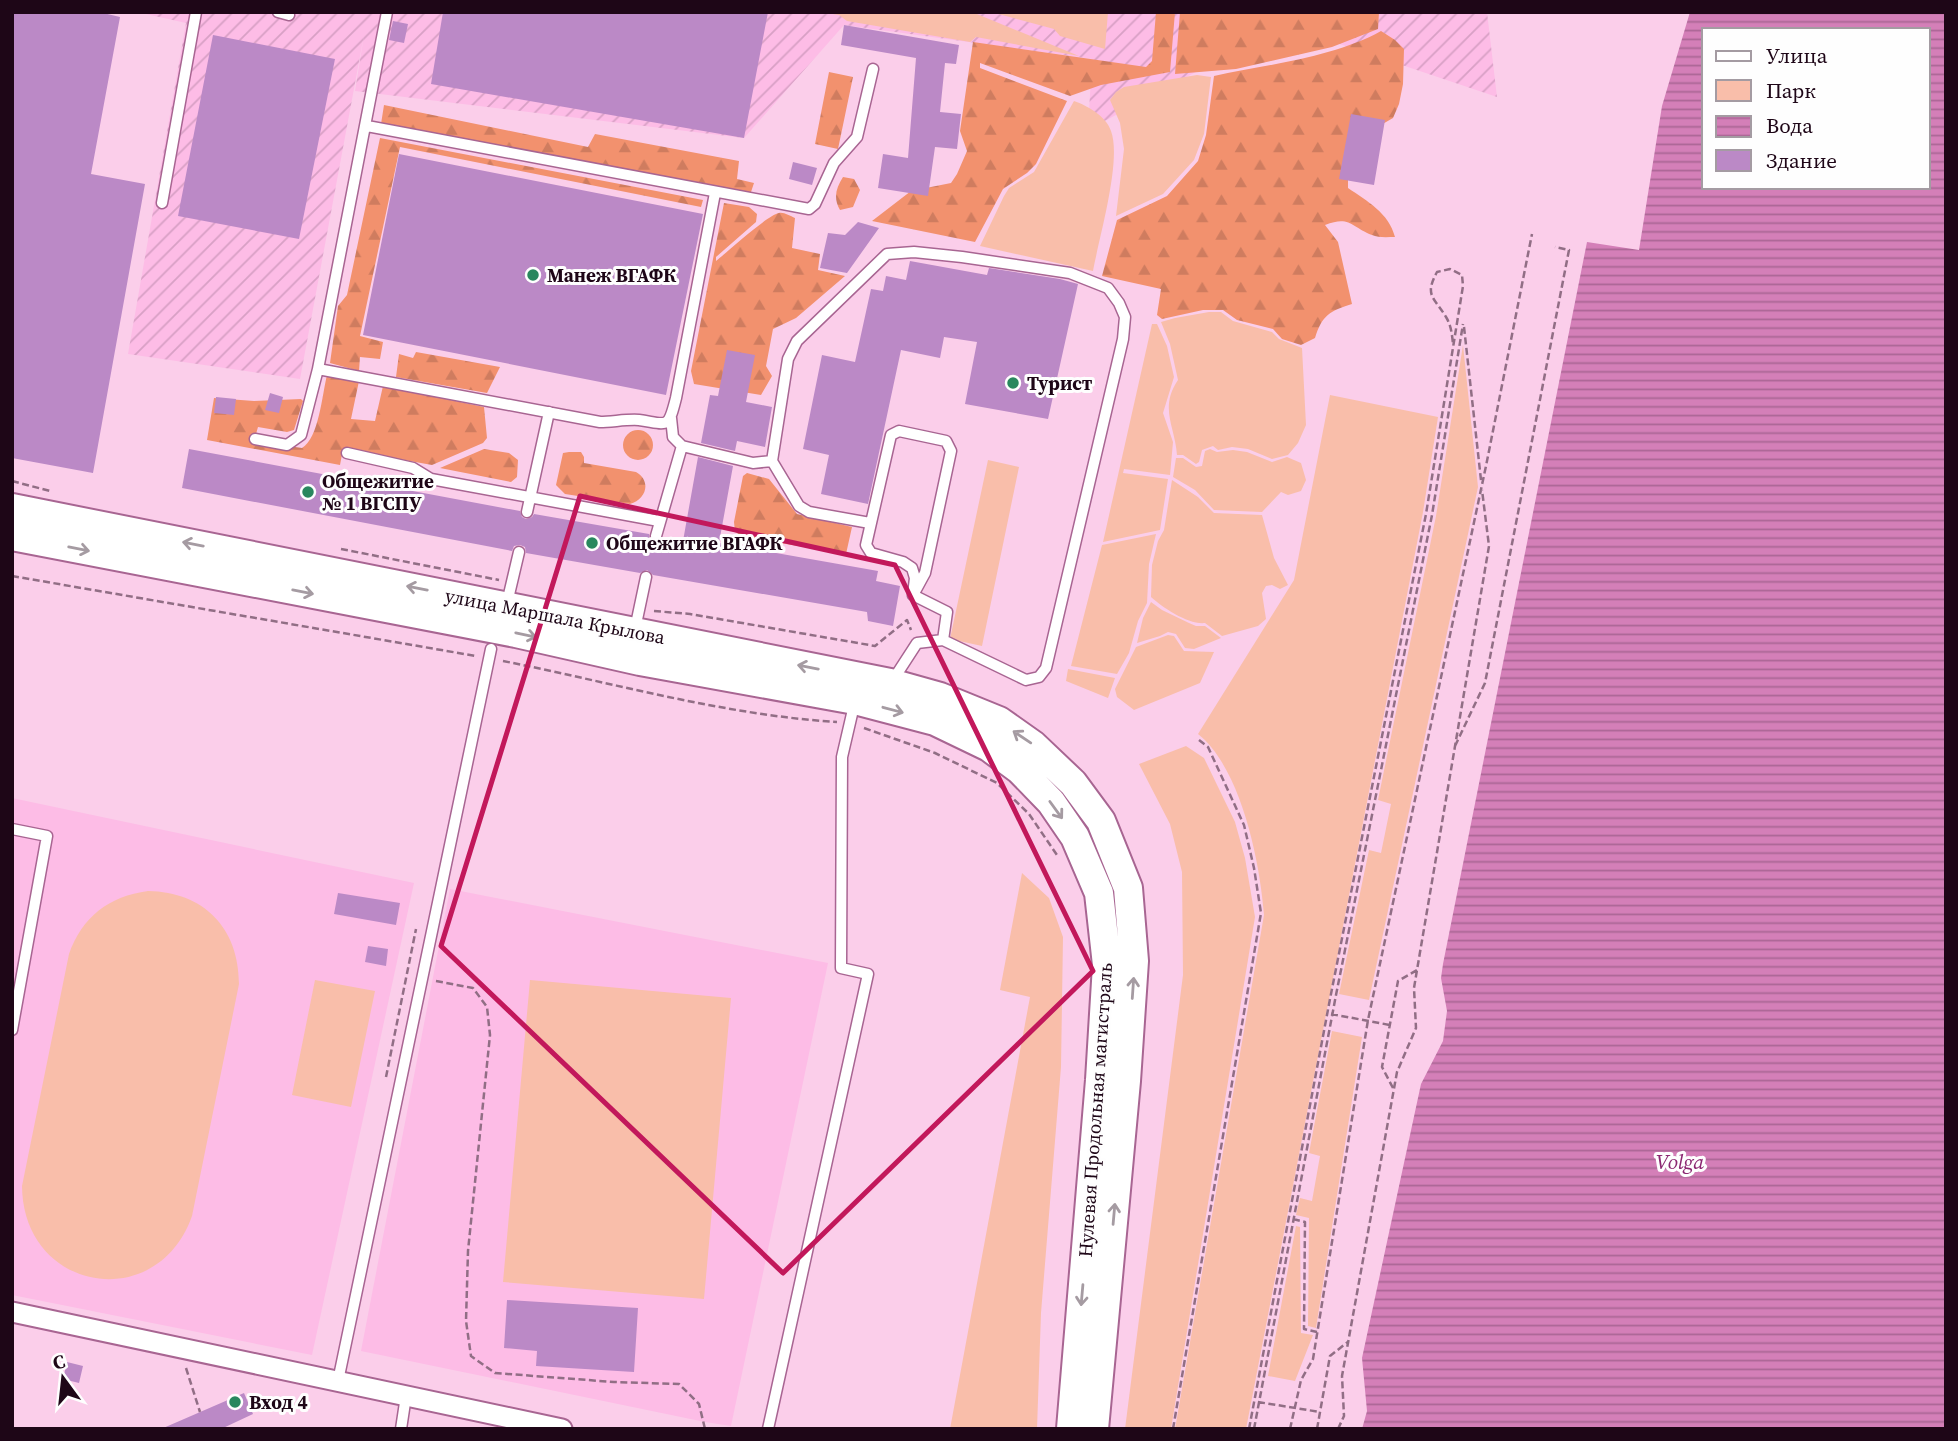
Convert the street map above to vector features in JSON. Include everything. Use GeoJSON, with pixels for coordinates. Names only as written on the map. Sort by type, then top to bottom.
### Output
{"type":"FeatureCollection","features":[{"type":"Feature","properties":{"kind":"main road","name":"улица Маршала Крылова"},"geometry":{"type":"LineString","coordinates":[[12,508],[507,606],[637,621],[890,684],[940,697],[999,721],[1033,745],[1073,783]]}},
{"type":"Feature","properties":{"kind":"main road","name":"улица Маршала Крылова"},"geometry":{"type":"LineString","coordinates":[[12,536],[516,633],[852,712],[936,722],[989,747]]}},
{"type":"Feature","properties":{"kind":"main road","name":"Нулевая Продольная магистраль"},"geometry":{"type":"LineString","coordinates":[[989,747],[1020,770],[1051,802],[1075,837],[1099,893],[1102,917],[1107,978],[1071,1429]]}},
{"type":"Feature","properties":{"kind":"main road","name":"Нулевая Продольная магистраль"},"geometry":{"type":"LineString","coordinates":[[1073,783],[1101,821],[1128,888],[1134,961],[1126,1081],[1094,1429]]}},
{"type":"Feature","properties":{"kind":"street"},"geometry":{"type":"LineString","coordinates":[[12,1312],[562,1429]]}},
{"type":"Feature","properties":{"kind":"lane"},"geometry":{"type":"LineString","coordinates":[[162,202],[196,12]]}},
{"type":"Feature","properties":{"kind":"lane"},"geometry":{"type":"LineString","coordinates":[[256,439],[287,445],[301,435],[318,369],[387,12]]}},
{"type":"Feature","properties":{"kind":"lane"},"geometry":{"type":"LineString","coordinates":[[367,126],[803,209],[815,204],[834,163],[857,137],[873,69]]}},
{"type":"Feature","properties":{"kind":"lane"},"geometry":{"type":"LineString","coordinates":[[715,193],[671,418],[673,436],[682,446],[752,463],[772,461]]}},
{"type":"Feature","properties":{"kind":"lane"},"geometry":{"type":"LineString","coordinates":[[870,523],[809,512],[799,506],[772,461],[788,359],[797,341],[887,254],[914,252],[1070,273],[1108,288],[1125,317],[1124,339],[1046,668],[1039,677],[1026,680],[943,640],[918,643],[890,684]]}},
{"type":"Feature","properties":{"kind":"lane"},"geometry":{"type":"LineString","coordinates":[[318,369],[600,422],[638,420],[658,425],[667,423],[671,418]]}},
{"type":"Feature","properties":{"kind":"lane"},"geometry":{"type":"LineString","coordinates":[[527,512],[549,412]]}},
{"type":"Feature","properties":{"kind":"lane"},"geometry":{"type":"LineString","coordinates":[[899,431],[946,441],[951,451],[925,573],[913,595],[915,578],[912,568],[903,562],[871,553],[866,545],[891,435],[899,431]]}},
{"type":"Feature","properties":{"kind":"lane"},"geometry":{"type":"LineString","coordinates":[[656,536],[682,446]]}},
{"type":"Feature","properties":{"kind":"lane"},"geometry":{"type":"LineString","coordinates":[[347,453],[413,468],[431,479],[659,521]]}},
{"type":"Feature","properties":{"kind":"lane"},"geometry":{"type":"LineString","coordinates":[[507,606],[519,552]]}},
{"type":"Feature","properties":{"kind":"lane"},"geometry":{"type":"LineString","coordinates":[[637,621],[646,577]]}},
{"type":"Feature","properties":{"kind":"lane"},"geometry":{"type":"LineString","coordinates":[[913,595],[947,612],[943,640]]}},
{"type":"Feature","properties":{"kind":"lane"},"geometry":{"type":"LineString","coordinates":[[338,1381],[490,654]]}},
{"type":"Feature","properties":{"kind":"lane"},"geometry":{"type":"LineString","coordinates":[[768,1429],[868,974],[841,968],[842,757],[852,712]]}},
{"type":"Feature","properties":{"kind":"lane"},"geometry":{"type":"LineString","coordinates":[[12,829],[47,836],[12,1030]]}},
{"type":"Feature","properties":{"kind":"lane"},"geometry":{"type":"LineString","coordinates":[[401,1429],[406,1396]]}},
{"type":"Feature","properties":{"kind":"path"},"geometry":{"type":"LineString","coordinates":[[1290,1429],[1301,1380],[1313,1359],[1368,1020],[1482,486],[1532,234]]}},
{"type":"Feature","properties":{"kind":"path"},"geometry":{"type":"LineString","coordinates":[[1454,749],[1485,683],[1569,250],[1555,247]]}},
{"type":"Feature","properties":{"kind":"path"},"geometry":{"type":"LineString","coordinates":[[1254,1429],[1327,1014],[1426,514],[1463,286],[1462,275],[1450,269],[1437,272],[1431,285],[1432,300],[1452,328],[1453,344]]}},
{"type":"Feature","properties":{"kind":"path"},"geometry":{"type":"LineString","coordinates":[[1249,1429],[1432,515],[1464,324],[1489,546],[1414,988],[1416,1027],[1397,1072],[1342,1376],[1344,1416],[1338,1429]]}},
{"type":"Feature","properties":{"kind":"path"},"geometry":{"type":"LineString","coordinates":[[12,576],[490,654],[698,704],[806,720],[852,712],[997,782],[1029,814],[1062,864]]}},
{"type":"Feature","properties":{"kind":"path"},"geometry":{"type":"LineString","coordinates":[[637,621],[690,614],[875,646],[907,620],[918,643]]}},
{"type":"Feature","properties":{"kind":"path"},"geometry":{"type":"LineString","coordinates":[[1173,1429],[1261,913],[1244,825],[1208,747],[1199,740]]}},
{"type":"Feature","properties":{"kind":"path"},"geometry":{"type":"LineString","coordinates":[[1394,1090],[1382,1067],[1398,981],[1417,970]]}},
{"type":"Feature","properties":{"kind":"path"},"geometry":{"type":"LineString","coordinates":[[432,980],[473,988],[486,1007],[490,1035],[468,1251],[466,1321],[471,1356],[495,1373],[679,1384],[699,1404],[705,1429]]}},
{"type":"Feature","properties":{"kind":"path"},"geometry":{"type":"LineString","coordinates":[[1327,1014],[1390,1025]]}},
{"type":"Feature","properties":{"kind":"path"},"geometry":{"type":"LineString","coordinates":[[1291,1219],[1305,1222],[1304,1329],[1317,1332]]}},
{"type":"Feature","properties":{"kind":"path"},"geometry":{"type":"LineString","coordinates":[[1317,1429],[1330,1356],[1349,1341]]}},
{"type":"Feature","properties":{"kind":"path"},"geometry":{"type":"LineString","coordinates":[[180,1348],[200,1412]]}},
{"type":"Feature","properties":{"kind":"path"},"geometry":{"type":"LineString","coordinates":[[1255,1401],[1320,1412]]}},
{"type":"Feature","properties":{"kind":"highlighted area"},"geometry":{"type":"Polygon","coordinates":[[[580,496],[895,565],[1093,971],[783,1273],[441,946],[580,496]]]}},
{"type":"Feature","properties":{"kind":"shaded area"},"geometry":{"type":"Polygon","coordinates":[[[137,12],[1487,12],[1497,97],[1283,25],[1088,130],[1092,59],[844,25],[744,138],[355,91],[364,35],[300,379],[128,354],[186,23],[137,12]]]}},
{"type":"Feature","properties":{"kind":"shaded area"},"geometry":{"type":"Polygon","coordinates":[[[12,798],[414,883],[312,1355],[12,1295],[12,798]]]}},
{"type":"Feature","properties":{"kind":"shaded area"},"geometry":{"type":"Polygon","coordinates":[[[450,889],[828,963],[731,1426],[361,1351],[450,889]]]}},
{"type":"Feature","properties":{"kind":"green space"},"geometry":{"type":"Polygon","coordinates":[[[820,12],[972,12],[1079,56],[976,37],[970,42],[847,21],[839,15],[820,12]]]}},
{"type":"Feature","properties":{"kind":"green space"},"geometry":{"type":"Polygon","coordinates":[[[991,12],[1108,12],[1105,49],[1060,36],[1054,29],[991,12]]]}},
{"type":"Feature","properties":{"kind":"green space"},"geometry":{"type":"Polygon","coordinates":[[[1156,12],[1175,12],[1170,72],[1101,85],[1070,96],[980,63],[980,68],[1067,101],[1036,164],[1003,189],[975,242],[872,221],[911,191],[951,183],[957,174],[967,151],[960,131],[973,42],[1146,67],[1152,61],[1156,12]]]}},
{"type":"Feature","properties":{"kind":"green space"},"geometry":{"type":"Polygon","coordinates":[[[1180,12],[1379,12],[1378,29],[1332,47],[1236,69],[1175,74],[1180,12]]]}},
{"type":"Feature","properties":{"kind":"green space"},"geometry":{"type":"Polygon","coordinates":[[[1381,31],[1404,49],[1403,84],[1399,104],[1393,118],[1374,129],[1348,166],[1348,188],[1383,214],[1395,237],[1374,236],[1350,223],[1340,221],[1325,225],[1338,242],[1352,304],[1328,315],[1315,338],[1301,345],[1282,339],[1273,329],[1237,320],[1223,310],[1203,310],[1162,319],[1157,315],[1161,289],[1102,276],[1117,220],[1167,196],[1198,161],[1206,135],[1214,76],[1322,54],[1381,31]]]}},
{"type":"Feature","properties":{"kind":"green space"},"geometry":{"type":"Polygon","coordinates":[[[829,72],[853,77],[838,149],[815,144],[829,72]]]}},
{"type":"Feature","properties":{"kind":"green space"},"geometry":{"type":"Polygon","coordinates":[[[1197,75],[1211,77],[1204,134],[1194,160],[1163,194],[1116,216],[1124,149],[1120,123],[1110,100],[1124,87],[1197,75]]]}},
{"type":"Feature","properties":{"kind":"green space"},"geometry":{"type":"Polygon","coordinates":[[[1074,101],[1101,116],[1109,126],[1114,144],[1112,179],[1093,271],[980,246],[1009,188],[1034,172],[1074,101]]]}},
{"type":"Feature","properties":{"kind":"green space"},"geometry":{"type":"Polygon","coordinates":[[[384,105],[588,147],[595,134],[739,161],[737,179],[754,183],[750,195],[381,124],[384,105]]]}},
{"type":"Feature","properties":{"kind":"green space"},"geometry":{"type":"Polygon","coordinates":[[[380,138],[703,200],[701,207],[400,147],[360,336],[383,342],[380,359],[360,357],[359,371],[330,363],[338,306],[347,295],[380,138]]]}},
{"type":"Feature","properties":{"kind":"green space"},"geometry":{"type":"Polygon","coordinates":[[[843,177],[854,179],[860,190],[853,207],[840,210],[836,193],[843,177]]]}},
{"type":"Feature","properties":{"kind":"green space"},"geometry":{"type":"Polygon","coordinates":[[[724,203],[749,207],[757,214],[756,222],[716,257],[716,261],[758,226],[781,213],[795,218],[792,248],[820,254],[818,270],[845,276],[796,318],[773,329],[766,366],[772,376],[761,395],[694,384],[691,371],[724,203]]]}},
{"type":"Feature","properties":{"kind":"green space"},"geometry":{"type":"Polygon","coordinates":[[[1221,312],[1233,321],[1272,332],[1279,339],[1302,348],[1306,425],[1298,443],[1288,455],[1272,459],[1248,449],[1232,447],[1218,450],[1213,446],[1202,450],[1196,464],[1183,455],[1177,455],[1169,408],[1172,390],[1178,380],[1170,344],[1161,322],[1221,312]]]}},
{"type":"Feature","properties":{"kind":"green space"},"geometry":{"type":"Polygon","coordinates":[[[1152,324],[1157,324],[1167,346],[1174,377],[1163,413],[1173,442],[1170,475],[1124,469],[1123,473],[1168,479],[1160,530],[1103,542],[1152,324]]]}},
{"type":"Feature","properties":{"kind":"green space"},"geometry":{"type":"Polygon","coordinates":[[[1463,345],[1478,487],[1369,1000],[1339,994],[1369,850],[1381,853],[1391,804],[1378,800],[1436,516],[1463,345]]]}},
{"type":"Feature","properties":{"kind":"green space"},"geometry":{"type":"Polygon","coordinates":[[[416,352],[500,367],[487,393],[396,377],[399,354],[413,358],[416,352]]]}},
{"type":"Feature","properties":{"kind":"green space"},"geometry":{"type":"Polygon","coordinates":[[[327,375],[359,381],[351,419],[375,421],[383,386],[484,407],[487,438],[483,443],[432,465],[343,449],[340,465],[207,440],[214,398],[254,401],[301,399],[303,401],[294,430],[287,432],[258,427],[254,441],[302,448],[308,443],[316,426],[327,375]]]}},
{"type":"Feature","properties":{"kind":"green space"},"geometry":{"type":"Polygon","coordinates":[[[1330,395],[1438,417],[1423,512],[1246,1429],[1175,1429],[1264,915],[1253,843],[1237,792],[1213,749],[1198,734],[1294,580],[1330,395]]]}},
{"type":"Feature","properties":{"kind":"green space"},"geometry":{"type":"Polygon","coordinates":[[[638,430],[649,434],[653,445],[649,456],[638,460],[627,456],[623,445],[627,434],[638,430]]]}},
{"type":"Feature","properties":{"kind":"green space"},"geometry":{"type":"Polygon","coordinates":[[[484,449],[509,453],[518,460],[517,477],[511,482],[440,468],[484,449]]]}},
{"type":"Feature","properties":{"kind":"green space"},"geometry":{"type":"Polygon","coordinates":[[[1210,449],[1217,452],[1247,452],[1272,462],[1287,457],[1301,463],[1306,480],[1301,491],[1288,495],[1281,492],[1262,512],[1214,510],[1195,490],[1173,477],[1176,458],[1183,458],[1196,467],[1202,466],[1205,451],[1210,449]]]}},
{"type":"Feature","properties":{"kind":"green space"},"geometry":{"type":"Polygon","coordinates":[[[581,452],[584,463],[636,472],[645,485],[640,499],[630,504],[565,494],[556,485],[563,453],[581,452]]]}},
{"type":"Feature","properties":{"kind":"green space"},"geometry":{"type":"Polygon","coordinates":[[[988,460],[1019,467],[982,646],[950,639],[988,460]]]}},
{"type":"Feature","properties":{"kind":"green space"},"geometry":{"type":"Polygon","coordinates":[[[747,473],[769,479],[797,514],[852,527],[846,554],[744,537],[735,532],[734,522],[743,476],[747,473]]]}},
{"type":"Feature","properties":{"kind":"green space"},"geometry":{"type":"Polygon","coordinates":[[[1172,480],[1198,497],[1214,513],[1262,515],[1274,558],[1288,585],[1280,589],[1272,585],[1266,586],[1262,593],[1266,619],[1258,626],[1222,636],[1205,623],[1176,615],[1151,597],[1152,565],[1158,541],[1164,530],[1172,480]]]}},
{"type":"Feature","properties":{"kind":"green space"},"geometry":{"type":"Polygon","coordinates":[[[1156,534],[1149,564],[1147,603],[1138,621],[1129,653],[1117,674],[1071,666],[1102,545],[1156,534]]]}},
{"type":"Feature","properties":{"kind":"green space"},"geometry":{"type":"Polygon","coordinates":[[[1151,602],[1189,623],[1205,626],[1221,638],[1194,649],[1185,648],[1176,634],[1168,632],[1137,643],[1143,618],[1151,602]]]}},
{"type":"Feature","properties":{"kind":"green space"},"geometry":{"type":"Polygon","coordinates":[[[1168,635],[1174,636],[1184,651],[1214,652],[1200,683],[1134,710],[1117,697],[1115,689],[1136,647],[1168,635]]]}},
{"type":"Feature","properties":{"kind":"green space"},"geometry":{"type":"Polygon","coordinates":[[[1068,669],[1115,678],[1108,698],[1066,681],[1068,669]]]}},
{"type":"Feature","properties":{"kind":"green space"},"geometry":{"type":"Polygon","coordinates":[[[1186,746],[1204,758],[1235,822],[1245,858],[1255,917],[1171,1429],[1125,1429],[1183,975],[1182,872],[1170,824],[1139,764],[1186,746]]]}},
{"type":"Feature","properties":{"kind":"green space"},"geometry":{"type":"Polygon","coordinates":[[[1022,873],[1049,898],[1063,937],[1061,1067],[1041,1313],[1037,1429],[950,1429],[1030,997],[1000,990],[1022,873]]]}},
{"type":"Feature","properties":{"kind":"green space"},"geometry":{"type":"Polygon","coordinates":[[[148,891],[186,898],[214,917],[233,946],[239,984],[192,1216],[175,1247],[151,1268],[123,1278],[94,1278],[67,1268],[44,1249],[28,1222],[22,1186],[69,954],[81,929],[99,910],[121,898],[148,891]]]}},
{"type":"Feature","properties":{"kind":"green space"},"geometry":{"type":"Polygon","coordinates":[[[315,980],[375,991],[351,1107],[292,1095],[315,980]]]}},
{"type":"Feature","properties":{"kind":"green space"},"geometry":{"type":"Polygon","coordinates":[[[530,980],[731,998],[704,1299],[503,1282],[530,980]]]}},
{"type":"Feature","properties":{"kind":"green space"},"geometry":{"type":"Polygon","coordinates":[[[1332,1031],[1362,1037],[1316,1328],[1308,1326],[1309,1218],[1296,1215],[1300,1198],[1312,1201],[1320,1156],[1309,1153],[1332,1031]]]}},
{"type":"Feature","properties":{"kind":"green space"},"geometry":{"type":"Polygon","coordinates":[[[1296,1226],[1300,1227],[1301,1333],[1313,1335],[1295,1381],[1268,1376],[1296,1226]]]}},
{"type":"Feature","properties":{"kind":"water","name":"Volga"},"geometry":{"type":"Polygon","coordinates":[[[1690,12],[1946,12],[1946,1429],[1362,1429],[1367,1411],[1362,1358],[1421,1084],[1443,1041],[1447,1011],[1441,978],[1443,964],[1587,242],[1639,250],[1662,106],[1690,12]]]}},
{"type":"Feature","properties":{"kind":"building"},"geometry":{"type":"Polygon","coordinates":[[[12,12],[99,12],[120,17],[91,174],[145,184],[93,473],[12,458],[12,12]]]}},
{"type":"Feature","properties":{"kind":"building"},"geometry":{"type":"Polygon","coordinates":[[[443,12],[768,12],[744,138],[431,84],[443,12]]]}},
{"type":"Feature","properties":{"kind":"building"},"geometry":{"type":"Polygon","coordinates":[[[393,21],[408,24],[404,43],[389,40],[393,21]]]}},
{"type":"Feature","properties":{"kind":"building"},"geometry":{"type":"Polygon","coordinates":[[[844,25],[959,45],[956,64],[945,63],[940,112],[961,114],[957,149],[935,147],[928,196],[878,188],[883,154],[908,158],[916,58],[841,45],[844,25]]]}},
{"type":"Feature","properties":{"kind":"building"},"geometry":{"type":"Polygon","coordinates":[[[213,35],[335,59],[299,239],[178,216],[213,35]]]}},
{"type":"Feature","properties":{"kind":"building"},"geometry":{"type":"Polygon","coordinates":[[[1351,114],[1385,120],[1374,185],[1339,179],[1351,114]]]}},
{"type":"Feature","properties":{"kind":"building","name":"Манеж ВГАФК"},"geometry":{"type":"Polygon","coordinates":[[[399,154],[703,214],[666,395],[363,335],[399,154]]]}},
{"type":"Feature","properties":{"kind":"building"},"geometry":{"type":"Polygon","coordinates":[[[793,162],[817,168],[812,185],[789,179],[793,162]]]}},
{"type":"Feature","properties":{"kind":"building"},"geometry":{"type":"Polygon","coordinates":[[[858,222],[879,228],[847,273],[820,268],[828,233],[845,235],[858,222]]]}},
{"type":"Feature","properties":{"kind":"building","name":"Турист"},"geometry":{"type":"Polygon","coordinates":[[[910,261],[987,275],[989,268],[1078,284],[1048,419],[965,404],[977,342],[944,337],[940,358],[901,350],[868,504],[821,494],[829,455],[803,449],[822,355],[855,362],[871,289],[883,291],[886,276],[906,280],[910,261]]]}},
{"type":"Feature","properties":{"kind":"building"},"geometry":{"type":"Polygon","coordinates":[[[727,350],[755,355],[746,402],[772,407],[765,447],[737,441],[735,451],[701,443],[710,395],[718,396],[727,350]]]}},
{"type":"Feature","properties":{"kind":"building"},"geometry":{"type":"Polygon","coordinates":[[[270,393],[283,397],[279,413],[265,410],[270,393]]]}},
{"type":"Feature","properties":{"kind":"building"},"geometry":{"type":"Polygon","coordinates":[[[216,397],[236,399],[234,415],[214,413],[216,397]]]}},
{"type":"Feature","properties":{"kind":"building","name":"Общежитие ВГАФК"},"geometry":{"type":"Polygon","coordinates":[[[189,449],[520,511],[526,519],[534,514],[649,534],[650,541],[655,543],[661,542],[663,537],[683,541],[698,457],[733,466],[719,543],[878,571],[876,581],[900,586],[893,626],[868,621],[867,612],[653,575],[647,570],[640,573],[526,553],[525,547],[520,545],[514,546],[512,551],[182,488],[189,449]]]}},
{"type":"Feature","properties":{"kind":"building"},"geometry":{"type":"Polygon","coordinates":[[[338,893],[400,903],[396,925],[334,914],[338,893]]]}},
{"type":"Feature","properties":{"kind":"building"},"geometry":{"type":"Polygon","coordinates":[[[368,946],[388,949],[386,966],[365,962],[368,946]]]}},
{"type":"Feature","properties":{"kind":"building"},"geometry":{"type":"Polygon","coordinates":[[[507,1300],[638,1308],[634,1372],[536,1366],[537,1351],[504,1348],[507,1300]]]}},
{"type":"Feature","properties":{"kind":"building"},"geometry":{"type":"Polygon","coordinates":[[[67,1362],[83,1366],[79,1383],[63,1379],[67,1362]]]}},
{"type":"Feature","properties":{"kind":"building","name":"Вход 4"},"geometry":{"type":"Polygon","coordinates":[[[244,1393],[253,1414],[221,1429],[161,1429],[244,1393]]]}},
{"type":"Feature","properties":{"kind":"place","name":"Манеж ВГАФК"},"geometry":{"type":"Point","coordinates":[533,275]}},
{"type":"Feature","properties":{"kind":"place","name":"Турист"},"geometry":{"type":"Point","coordinates":[1013,383]}},
{"type":"Feature","properties":{"kind":"place","name":"Общежитие № 1 ВГСПУ"},"geometry":{"type":"Point","coordinates":[308,492]}},
{"type":"Feature","properties":{"kind":"place","name":"Общежитие ВГАФК"},"geometry":{"type":"Point","coordinates":[592,543]}},
{"type":"Feature","properties":{"kind":"place","name":"Вход 4"},"geometry":{"type":"Point","coordinates":[235,1402]}}]}
